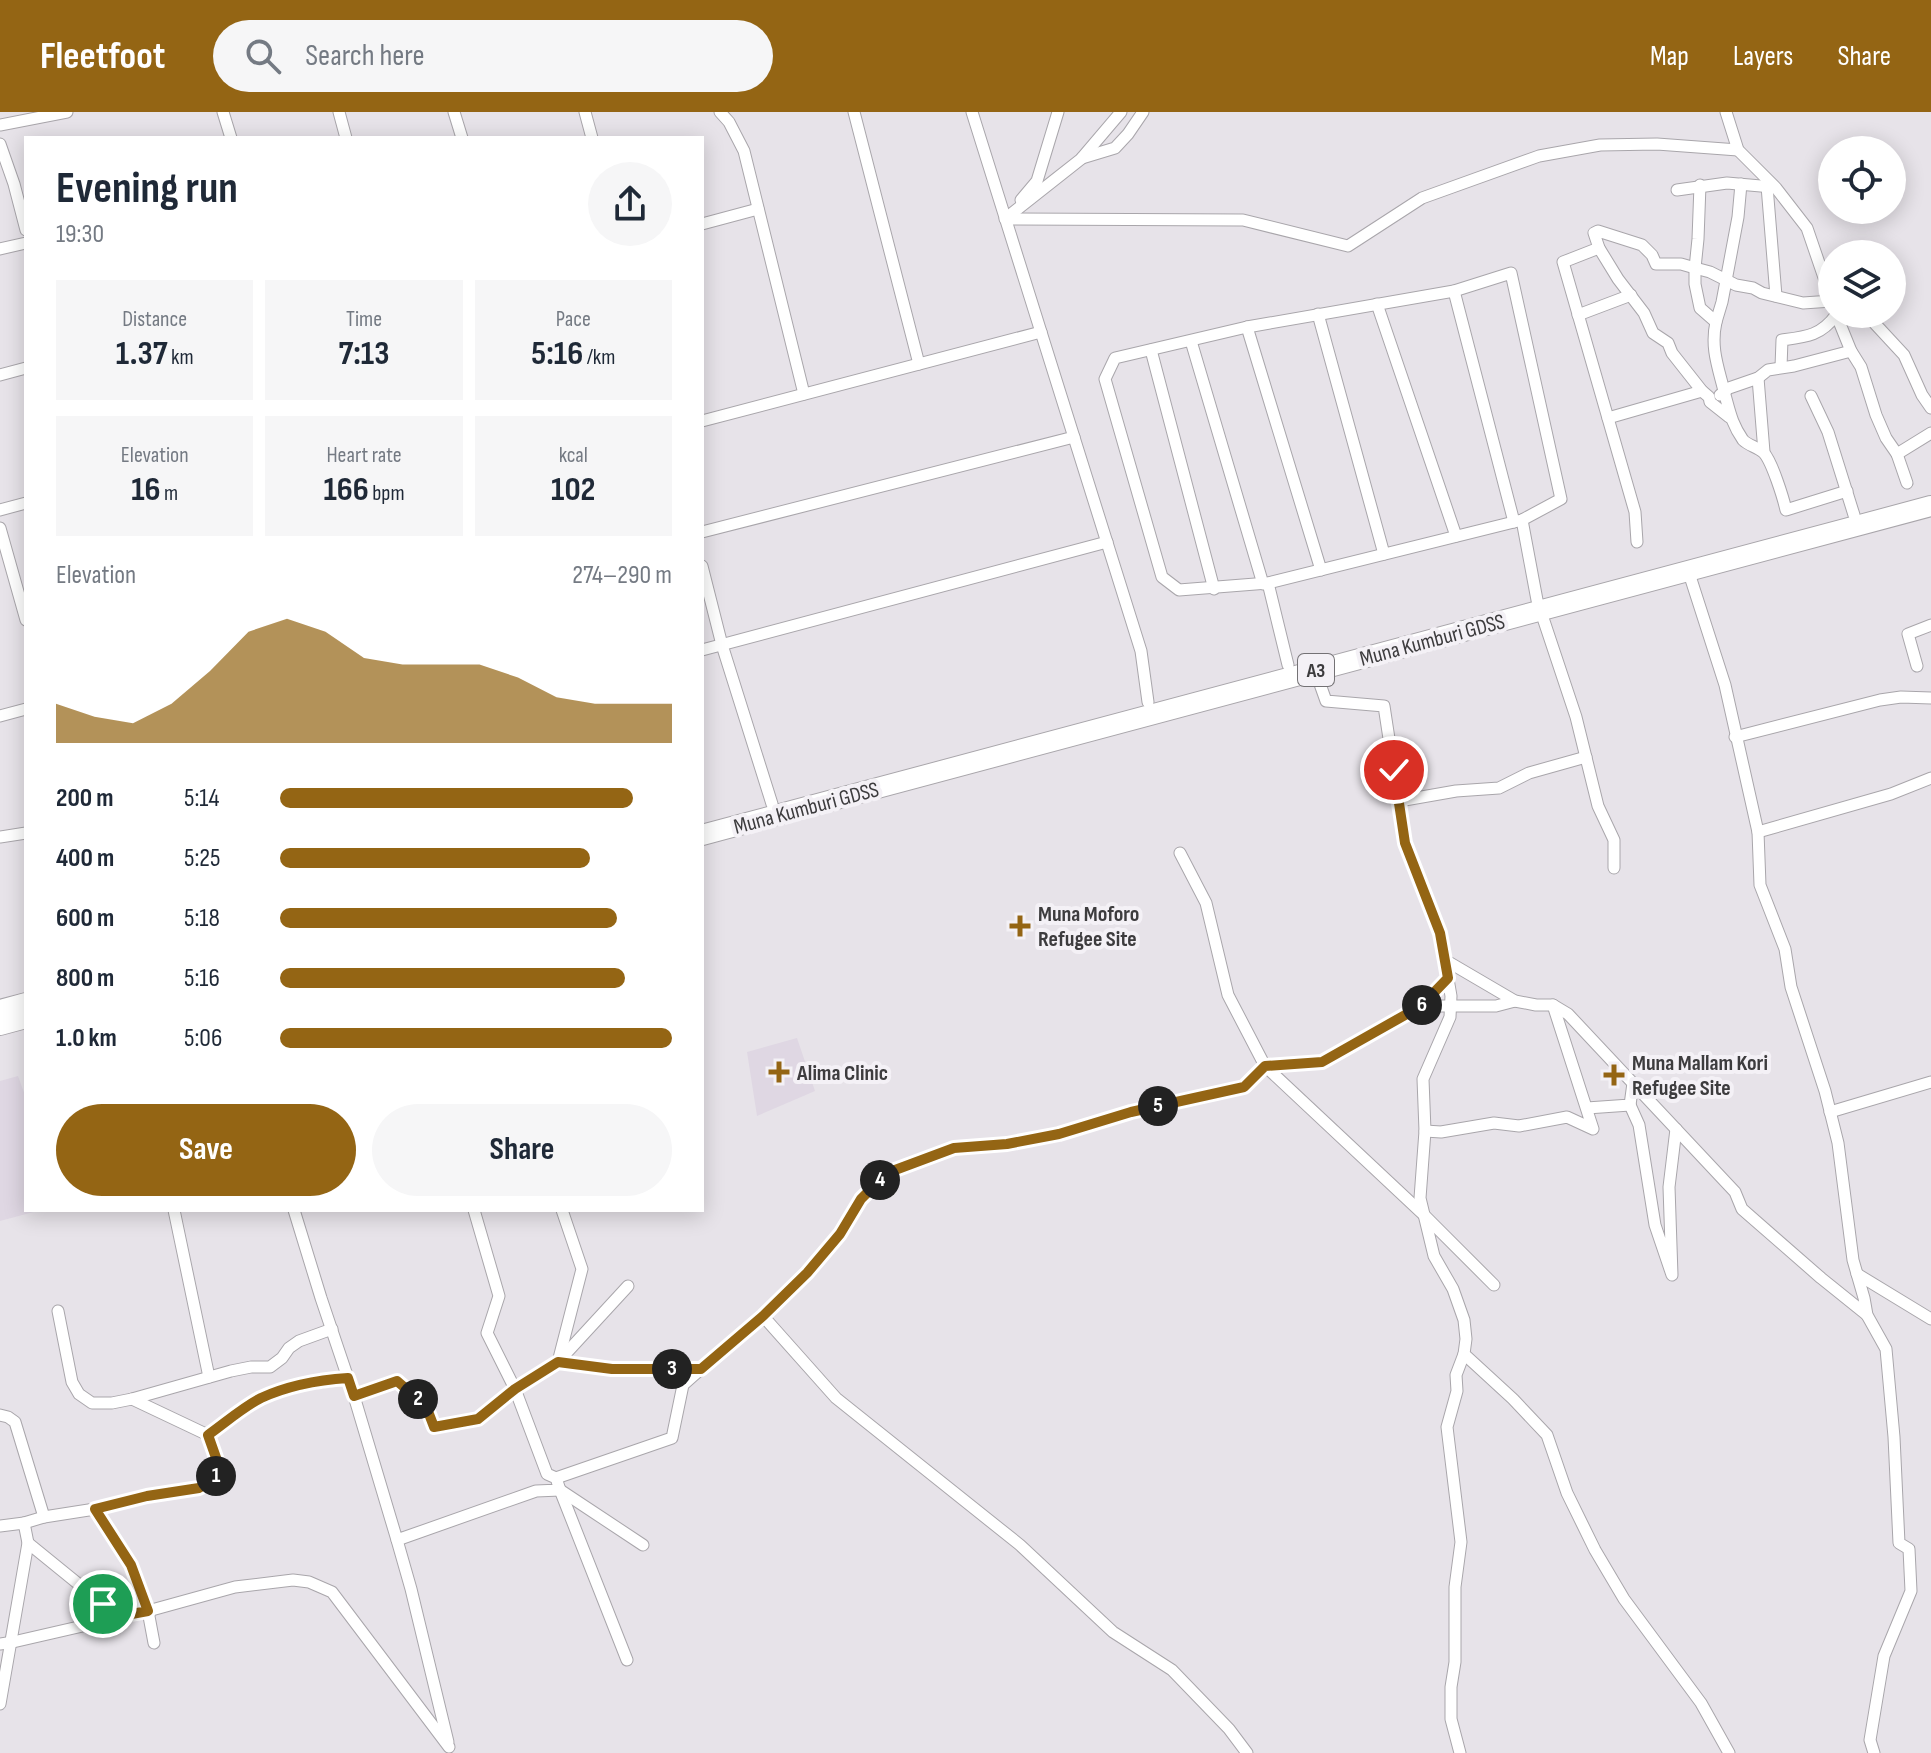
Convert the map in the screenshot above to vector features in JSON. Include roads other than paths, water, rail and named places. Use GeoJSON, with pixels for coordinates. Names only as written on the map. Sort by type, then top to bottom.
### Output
{"type":"FeatureCollection","features":[{"type":"Feature","properties":{"kind":"highway","name":"Muna Kumburi GDSS"},"geometry":{"type":"LineString","coordinates":[[704,834],[1315,670],[1931,494]]}},
{"type":"Feature","properties":{"kind":"highway","name":"Muna Kumburi GDSS"},"geometry":{"type":"LineString","coordinates":[[704,822],[1288,665],[1688,570],[1931,506]]}},
{"type":"Feature","properties":{"kind":"highway"},"geometry":{"type":"LineString","coordinates":[[0,1010],[24,1004]]}},
{"type":"Feature","properties":{"kind":"highway"},"geometry":{"type":"LineString","coordinates":[[0,1025],[24,1019]]}},
{"type":"Feature","properties":{"kind":"street"},"geometry":{"type":"LineString","coordinates":[[0,125],[67,112]]}},
{"type":"Feature","properties":{"kind":"street"},"geometry":{"type":"LineString","coordinates":[[223,112],[230,136]]}},
{"type":"Feature","properties":{"kind":"street"},"geometry":{"type":"LineString","coordinates":[[339,112],[345,136]]}},
{"type":"Feature","properties":{"kind":"street"},"geometry":{"type":"LineString","coordinates":[[454,112],[461,136]]}},
{"type":"Feature","properties":{"kind":"street"},"geometry":{"type":"LineString","coordinates":[[585,112],[591,136]]}},
{"type":"Feature","properties":{"kind":"street"},"geometry":{"type":"LineString","coordinates":[[720,112],[729,122],[744,151],[804,394]]}},
{"type":"Feature","properties":{"kind":"street"},"geometry":{"type":"LineString","coordinates":[[854,112],[919,364]]}},
{"type":"Feature","properties":{"kind":"street"},"geometry":{"type":"LineString","coordinates":[[972,112],[1141,651],[1148,702]]}},
{"type":"Feature","properties":{"kind":"street"},"geometry":{"type":"LineString","coordinates":[[1005,219],[1037,181],[1058,112]]}},
{"type":"Feature","properties":{"kind":"street"},"geometry":{"type":"LineString","coordinates":[[1005,219],[1081,159],[1121,112]]}},
{"type":"Feature","properties":{"kind":"street"},"geometry":{"type":"LineString","coordinates":[[1081,159],[1115,148],[1143,112]]}},
{"type":"Feature","properties":{"kind":"street"},"geometry":{"type":"LineString","coordinates":[[1726,112],[1738,150],[1807,228],[1818,260]]}},
{"type":"Feature","properties":{"kind":"street"},"geometry":{"type":"LineString","coordinates":[[0,144],[24,222]]}},
{"type":"Feature","properties":{"kind":"street"},"geometry":{"type":"LineString","coordinates":[[1005,219],[1243,220],[1348,246],[1422,198],[1539,156],[1600,145],[1657,144],[1738,150]]}},
{"type":"Feature","properties":{"kind":"street"},"geometry":{"type":"LineString","coordinates":[[1729,417],[1714,352],[1713,334],[1738,217],[1741,184]]}},
{"type":"Feature","properties":{"kind":"street"},"geometry":{"type":"LineString","coordinates":[[1677,190],[1700,185],[1772,187]]}},
{"type":"Feature","properties":{"kind":"street"},"geometry":{"type":"LineString","coordinates":[[1700,185],[1695,284],[1700,308],[1716,322]]}},
{"type":"Feature","properties":{"kind":"street"},"geometry":{"type":"LineString","coordinates":[[1772,187],[1776,296]]}},
{"type":"Feature","properties":{"kind":"street"},"geometry":{"type":"LineString","coordinates":[[704,223],[758,209]]}},
{"type":"Feature","properties":{"kind":"street"},"geometry":{"type":"LineString","coordinates":[[1764,452],[1746,443],[1729,417],[1710,402],[1672,353],[1668,343],[1653,333],[1644,313],[1599,248],[1594,233],[1598,231],[1642,245],[1656,264],[1681,264],[1762,293],[1803,303],[1818,302]]}},
{"type":"Feature","properties":{"kind":"street"},"geometry":{"type":"LineString","coordinates":[[0,249],[24,243]]}},
{"type":"Feature","properties":{"kind":"street"},"geometry":{"type":"LineString","coordinates":[[1599,248],[1563,262],[1635,512],[1637,542]]}},
{"type":"Feature","properties":{"kind":"street"},"geometry":{"type":"LineString","coordinates":[[1511,273],[1561,499],[1518,521],[1266,584],[1179,590],[1162,577],[1105,379],[1115,358],[1247,327],[1454,291],[1511,273]]}},
{"type":"Feature","properties":{"kind":"street"},"geometry":{"type":"LineString","coordinates":[[1454,291],[1538,605],[1576,717],[1598,806],[1614,840],[1614,868]]}},
{"type":"Feature","properties":{"kind":"street"},"geometry":{"type":"LineString","coordinates":[[1578,315],[1631,295]]}},
{"type":"Feature","properties":{"kind":"street"},"geometry":{"type":"LineString","coordinates":[[1377,304],[1456,536]]}},
{"type":"Feature","properties":{"kind":"street"},"geometry":{"type":"LineString","coordinates":[[1318,314],[1384,554]]}},
{"type":"Feature","properties":{"kind":"street"},"geometry":{"type":"LineString","coordinates":[[1247,327],[1321,570]]}},
{"type":"Feature","properties":{"kind":"street"},"geometry":{"type":"LineString","coordinates":[[1781,367],[1782,340],[1814,335],[1823,328]]}},
{"type":"Feature","properties":{"kind":"street"},"geometry":{"type":"LineString","coordinates":[[1842,328],[1861,367],[1876,415],[1897,454],[1907,483]]}},
{"type":"Feature","properties":{"kind":"street"},"geometry":{"type":"LineString","coordinates":[[1879,328],[1904,355],[1931,408]]}},
{"type":"Feature","properties":{"kind":"street"},"geometry":{"type":"LineString","coordinates":[[704,420],[1041,332]]}},
{"type":"Feature","properties":{"kind":"street"},"geometry":{"type":"LineString","coordinates":[[1191,341],[1288,665]]}},
{"type":"Feature","properties":{"kind":"street"},"geometry":{"type":"LineString","coordinates":[[1151,350],[1214,589]]}},
{"type":"Feature","properties":{"kind":"street"},"geometry":{"type":"LineString","coordinates":[[1710,402],[1768,370],[1851,351]]}},
{"type":"Feature","properties":{"kind":"street"},"geometry":{"type":"LineString","coordinates":[[0,375],[24,369]]}},
{"type":"Feature","properties":{"kind":"street"},"geometry":{"type":"LineString","coordinates":[[1758,378],[1764,452],[1786,510],[1847,491]]}},
{"type":"Feature","properties":{"kind":"street"},"geometry":{"type":"LineString","coordinates":[[1608,418],[1702,391]]}},
{"type":"Feature","properties":{"kind":"street"},"geometry":{"type":"LineString","coordinates":[[1811,396],[1828,432],[1854,515]]}},
{"type":"Feature","properties":{"kind":"street"},"geometry":{"type":"LineString","coordinates":[[1897,454],[1931,433]]}},
{"type":"Feature","properties":{"kind":"street"},"geometry":{"type":"LineString","coordinates":[[704,531],[1074,437]]}},
{"type":"Feature","properties":{"kind":"street"},"geometry":{"type":"LineString","coordinates":[[0,510],[24,504]]}},
{"type":"Feature","properties":{"kind":"street"},"geometry":{"type":"LineString","coordinates":[[0,528],[21,582],[24,605]]}},
{"type":"Feature","properties":{"kind":"street"},"geometry":{"type":"LineString","coordinates":[[704,650],[1107,542]]}},
{"type":"Feature","properties":{"kind":"street"},"geometry":{"type":"LineString","coordinates":[[1688,570],[1725,685],[1758,832],[1760,885],[1785,949],[1791,987],[1838,1143],[1853,1260],[1867,1315],[1886,1349],[1899,1543],[1909,1549],[1911,1591],[1884,1656],[1870,1740],[1874,1753]]}},
{"type":"Feature","properties":{"kind":"street"},"geometry":{"type":"LineString","coordinates":[[704,574],[722,645],[772,804]]}},
{"type":"Feature","properties":{"kind":"street"},"geometry":{"type":"LineString","coordinates":[[1917,666],[1908,634],[1931,625]]}},
{"type":"Feature","properties":{"kind":"street"},"geometry":{"type":"LineString","coordinates":[[1315,670],[1326,701],[1384,706],[1405,843],[1440,933],[1451,996],[1450,1017],[1423,1079],[1425,1131],[1420,1198],[1434,1256],[1453,1289],[1464,1320],[1466,1339],[1447,1427],[1461,1542],[1455,1587],[1455,1662],[1451,1687],[1451,1719],[1460,1753]]}},
{"type":"Feature","properties":{"kind":"street"},"geometry":{"type":"LineString","coordinates":[[1735,737],[1880,700],[1931,698]]}},
{"type":"Feature","properties":{"kind":"street"},"geometry":{"type":"LineString","coordinates":[[0,716],[24,710]]}},
{"type":"Feature","properties":{"kind":"street"},"geometry":{"type":"LineString","coordinates":[[1399,801],[1456,791],[1499,788],[1529,773],[1586,757]]}},
{"type":"Feature","properties":{"kind":"street"},"geometry":{"type":"LineString","coordinates":[[1758,832],[1891,794],[1931,778]]}},
{"type":"Feature","properties":{"kind":"street"},"geometry":{"type":"LineString","coordinates":[[0,837],[24,833]]}},
{"type":"Feature","properties":{"kind":"street"},"geometry":{"type":"LineString","coordinates":[[1180,853],[1206,903],[1228,995],[1265,1066],[1494,1285]]}},
{"type":"Feature","properties":{"kind":"street"},"geometry":{"type":"LineString","coordinates":[[1445,960],[1515,1001],[1553,1005],[1568,1014],[1735,1192],[1742,1209],[1867,1315]]}},
{"type":"Feature","properties":{"kind":"street"},"geometry":{"type":"LineString","coordinates":[[397,1540],[558,1484],[672,1438],[683,1385],[763,1316],[807,1273],[840,1234],[861,1199],[887,1173],[954,1148],[1007,1144],[1059,1134],[1131,1112],[1244,1087],[1265,1066],[1322,1062],[1421,1006],[1448,978]]}},
{"type":"Feature","properties":{"kind":"street"},"geometry":{"type":"LineString","coordinates":[[1421,1006],[1496,1006],[1515,1001]]}},
{"type":"Feature","properties":{"kind":"street"},"geometry":{"type":"LineString","coordinates":[[1425,1131],[1441,1132],[1494,1123],[1519,1126],[1567,1117],[1593,1129],[1553,1005]]}},
{"type":"Feature","properties":{"kind":"street"},"geometry":{"type":"LineString","coordinates":[[1830,1112],[1931,1082]]}},
{"type":"Feature","properties":{"kind":"street"},"geometry":{"type":"LineString","coordinates":[[1633,1083],[1630,1105],[1639,1125],[1655,1225],[1672,1275],[1669,1187],[1676,1129]]}},
{"type":"Feature","properties":{"kind":"street"},"geometry":{"type":"LineString","coordinates":[[1587,1108],[1630,1105]]}},
{"type":"Feature","properties":{"kind":"street"},"geometry":{"type":"LineString","coordinates":[[174,1212],[209,1377]]}},
{"type":"Feature","properties":{"kind":"street"},"geometry":{"type":"LineString","coordinates":[[295,1212],[397,1540],[451,1750]]}},
{"type":"Feature","properties":{"kind":"street"},"geometry":{"type":"LineString","coordinates":[[475,1212],[499,1296],[487,1333],[515,1389],[547,1474],[643,1545]]}},
{"type":"Feature","properties":{"kind":"street"},"geometry":{"type":"LineString","coordinates":[[558,1362],[582,1269],[563,1212]]}},
{"type":"Feature","properties":{"kind":"street"},"geometry":{"type":"LineString","coordinates":[[1857,1274],[1931,1319]]}},
{"type":"Feature","properties":{"kind":"street"},"geometry":{"type":"LineString","coordinates":[[354,1396],[397,1381],[426,1406],[434,1427],[478,1419],[515,1389],[558,1362],[628,1286]]}},
{"type":"Feature","properties":{"kind":"street"},"geometry":{"type":"LineString","coordinates":[[58,1311],[72,1382],[79,1394],[92,1403],[132,1399],[251,1367],[270,1367],[299,1341],[332,1329]]}},
{"type":"Feature","properties":{"kind":"street"},"geometry":{"type":"LineString","coordinates":[[763,1316],[836,1398],[1020,1545],[1113,1632],[1172,1670],[1229,1729],[1247,1753]]}},
{"type":"Feature","properties":{"kind":"street"},"geometry":{"type":"LineString","coordinates":[[1464,1354],[1547,1435],[1567,1493],[1595,1550],[1624,1599],[1701,1703],[1729,1753]]}},
{"type":"Feature","properties":{"kind":"street"},"geometry":{"type":"LineString","coordinates":[[558,1362],[612,1369],[701,1369]]}},
{"type":"Feature","properties":{"kind":"street"},"geometry":{"type":"LineString","coordinates":[[208,1435],[259,1399],[293,1386],[348,1378]]}},
{"type":"Feature","properties":{"kind":"street"},"geometry":{"type":"LineString","coordinates":[[0,1526],[199,1488],[213,1480],[220,1469],[208,1435],[132,1399]]}},
{"type":"Feature","properties":{"kind":"street"},"geometry":{"type":"LineString","coordinates":[[0,1415],[15,1422],[44,1517]]}},
{"type":"Feature","properties":{"kind":"street"},"geometry":{"type":"LineString","coordinates":[[558,1484],[627,1660]]}},
{"type":"Feature","properties":{"kind":"street"},"geometry":{"type":"LineString","coordinates":[[95,1509],[131,1565],[148,1611],[154,1643]]}},
{"type":"Feature","properties":{"kind":"street"},"geometry":{"type":"LineString","coordinates":[[0,1704],[5,1643],[28,1543],[24,1523]]}},
{"type":"Feature","properties":{"kind":"street"},"geometry":{"type":"LineString","coordinates":[[28,1543],[103,1604],[126,1615]]}},
{"type":"Feature","properties":{"kind":"street"},"geometry":{"type":"LineString","coordinates":[[5,1643],[148,1611],[235,1587],[293,1580],[309,1582],[332,1592],[451,1750]]}},
{"type":"Feature","properties":{"kind":"place","name":"Muna Moforo Refugee Site"},"geometry":{"type":"Point","coordinates":[1020,926]}},
{"type":"Feature","properties":{"kind":"place","name":"Alima Clinic"},"geometry":{"type":"Point","coordinates":[779,1072]}},
{"type":"Feature","properties":{"kind":"place","name":"Muna Mallam Kori Refugee Site"},"geometry":{"type":"Point","coordinates":[1614,1075]}}]}
